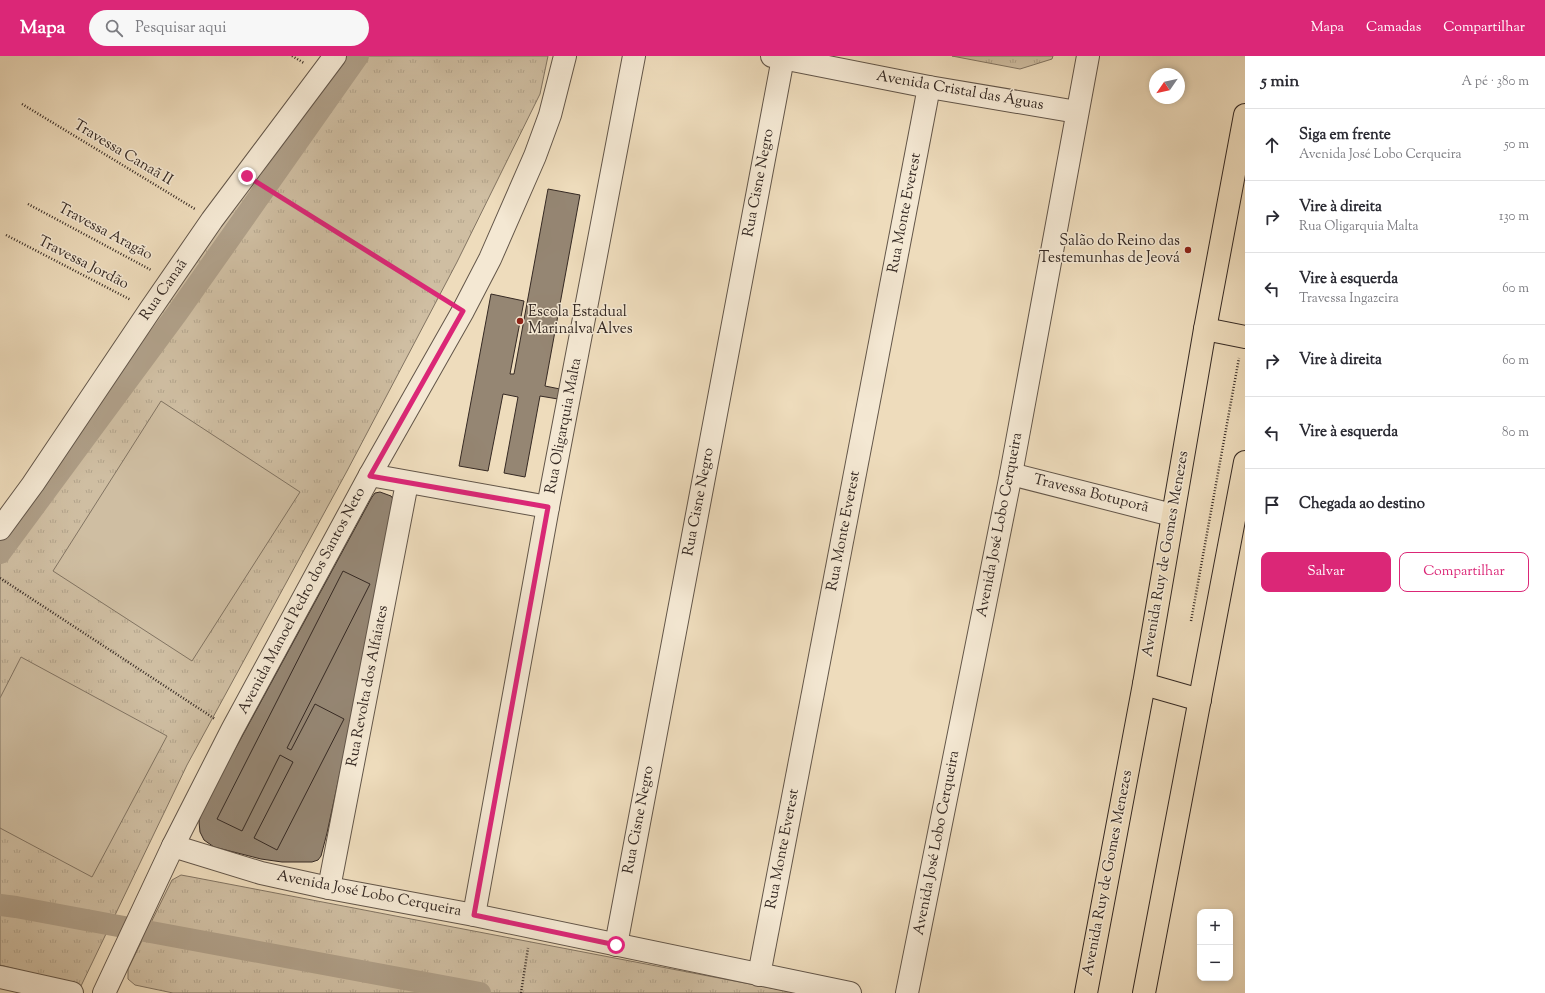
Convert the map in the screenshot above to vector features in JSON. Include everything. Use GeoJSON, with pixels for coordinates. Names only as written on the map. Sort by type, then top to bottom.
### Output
{"type":"FeatureCollection","features":[{"type":"Feature","properties":{"kind":"main road","name":"Avenida Ruy de Gomes Menezes"},"geometry":{"type":"LineString","coordinates":[[1086,993],[1144,684],[1205,329],[1245,115]]}},
{"type":"Feature","properties":{"kind":"main road"},"geometry":{"type":"LineString","coordinates":[[1205,329],[1245,338]]}},
{"type":"Feature","properties":{"kind":"main road"},"geometry":{"type":"LineString","coordinates":[[1144,993],[1200,700],[1239,528],[1245,462]]}},
{"type":"Feature","properties":{"kind":"main road"},"geometry":{"type":"LineString","coordinates":[[1144,684],[1200,700]]}},
{"type":"Feature","properties":{"kind":"street","name":"Rua Canaã"},"geometry":{"type":"LineString","coordinates":[[0,529],[33,484],[212,220],[335,56]]}},
{"type":"Feature","properties":{"kind":"street","name":"Avenida Manoel Pedro dos Santos Neto"},"geometry":{"type":"LineString","coordinates":[[104,993],[173,846],[232,730],[370,476],[463,311],[490,259],[535,156],[550,115],[565,56]]}},
{"type":"Feature","properties":{"kind":"street","name":"Rua Oligarquia Malta"},"geometry":{"type":"LineString","coordinates":[[474,915],[548,507],[634,56]]}},
{"type":"Feature","properties":{"kind":"street","name":"Avenida José Lobo Cerqueira"},"geometry":{"type":"LineString","coordinates":[[907,993],[1011,474],[1088,56]]}},
{"type":"Feature","properties":{"kind":"street","name":"Avenida Cristal das Águas"},"geometry":{"type":"LineString","coordinates":[[777,57],[929,87],[1077,112]]}},
{"type":"Feature","properties":{"kind":"street","name":"Rua Cisne Negro"},"geometry":{"type":"LineString","coordinates":[[616,945],[777,57]]}},
{"type":"Feature","properties":{"kind":"street","name":"Rua Monte Everest"},"geometry":{"type":"LineString","coordinates":[[759,975],[929,87]]}},
{"type":"Feature","properties":{"kind":"street","name":"Travessa Botuporã"},"geometry":{"type":"LineString","coordinates":[[1011,474],[1172,515]]}},
{"type":"Feature","properties":{"kind":"street"},"geometry":{"type":"LineString","coordinates":[[370,476],[548,507]]}},
{"type":"Feature","properties":{"kind":"street","name":"Rua Revolta dos Alfaiates"},"geometry":{"type":"LineString","coordinates":[[329,888],[407,483]]}},
{"type":"Feature","properties":{"kind":"street","name":"Avenida José Lobo Cerqueira"},"geometry":{"type":"LineString","coordinates":[[173,846],[261,873],[329,888],[474,915],[850,993]]}},
{"type":"Feature","properties":{"kind":"street"},"geometry":{"type":"LineString","coordinates":[[0,977],[72,993]]}},
{"type":"Feature","properties":{"kind":"path","name":"Travessa Canaã II"},"geometry":{"type":"LineString","coordinates":[[22,104],[212,220]]}},
{"type":"Feature","properties":{"kind":"path"},"geometry":{"type":"LineString","coordinates":[[260,184],[463,311]]}},
{"type":"Feature","properties":{"kind":"path","name":"Travessa Aragão"},"geometry":{"type":"LineString","coordinates":[[28,204],[171,280]]}},
{"type":"Feature","properties":{"kind":"path","name":"Travessa Jordão"},"geometry":{"type":"LineString","coordinates":[[6,235],[150,310]]}},
{"type":"Feature","properties":{"kind":"path"},"geometry":{"type":"LineString","coordinates":[[0,578],[232,730]]}},
{"type":"Feature","properties":{"kind":"path"},"geometry":{"type":"LineString","coordinates":[[521,993],[527,957]]}},
{"type":"Feature","properties":{"kind":"green space"},"geometry":{"type":"Polygon","coordinates":[[[348,56],[548,56],[540,94],[457,262],[347,471],[187,765],[81,986],[0,965],[0,542],[216,229],[348,56]]]}},
{"type":"Feature","properties":{"kind":"green space"},"geometry":{"type":"Polygon","coordinates":[[[952,56],[1053,56],[1052,59],[1020,69],[952,56]]]}},
{"type":"Feature","properties":{"kind":"green space"},"geometry":{"type":"Polygon","coordinates":[[[161,401],[300,492],[192,661],[53,571],[161,401]]]}},
{"type":"Feature","properties":{"kind":"green space"},"geometry":{"type":"Polygon","coordinates":[[[21,657],[167,736],[92,877],[0,828],[0,698],[21,657]]]}},
{"type":"Feature","properties":{"kind":"green space"},"geometry":{"type":"Polygon","coordinates":[[[181,875],[797,993],[173,993],[135,985],[128,979],[128,969],[172,880],[181,875]]]}},
{"type":"Feature","properties":{"kind":"building","name":"Escola Estadual Marinalva Alves"},"geometry":{"type":"Polygon","coordinates":[[[548,189],[580,195],[545,386],[560,389],[558,399],[540,396],[525,477],[504,473],[518,397],[503,394],[488,471],[459,466],[491,294],[524,301],[510,374],[514,374],[548,189]]]}},
{"type":"Feature","properties":{"kind":"building"},"geometry":{"type":"Polygon","coordinates":[[[380,492],[391,496],[396,503],[397,510],[321,856],[318,860],[312,862],[282,862],[261,859],[214,847],[204,840],[200,832],[199,822],[201,812],[372,497],[375,493],[380,492]]]}},
{"type":"Feature","properties":{"kind":"building"},"geometry":{"type":"Polygon","coordinates":[[[343,571],[370,584],[287,748],[291,750],[315,704],[344,719],[277,850],[254,838],[293,762],[280,755],[242,831],[217,819],[343,571]]]}},
{"type":"Feature","properties":{"kind":"waterway"},"geometry":{"type":"LineString","coordinates":[[0,553],[178,312],[358,56]]}},
{"type":"Feature","properties":{"kind":"waterway"},"geometry":{"type":"LineString","coordinates":[[0,905],[480,993]]}},
{"type":"Feature","properties":{"kind":"place","name":"Salão do Reino das Testemunhas de Jeová"},"geometry":{"type":"Point","coordinates":[1188,250]}},
{"type":"Feature","properties":{"kind":"place","name":"Escola Estadual Marinalva Alves"},"geometry":{"type":"Point","coordinates":[520,321]}},
{"type":"Feature","properties":{"kind":"route"},"geometry":{"type":"LineString","coordinates":[[247,176],[463,311],[370,476],[548,507],[474,915],[616,945]]}}]}
